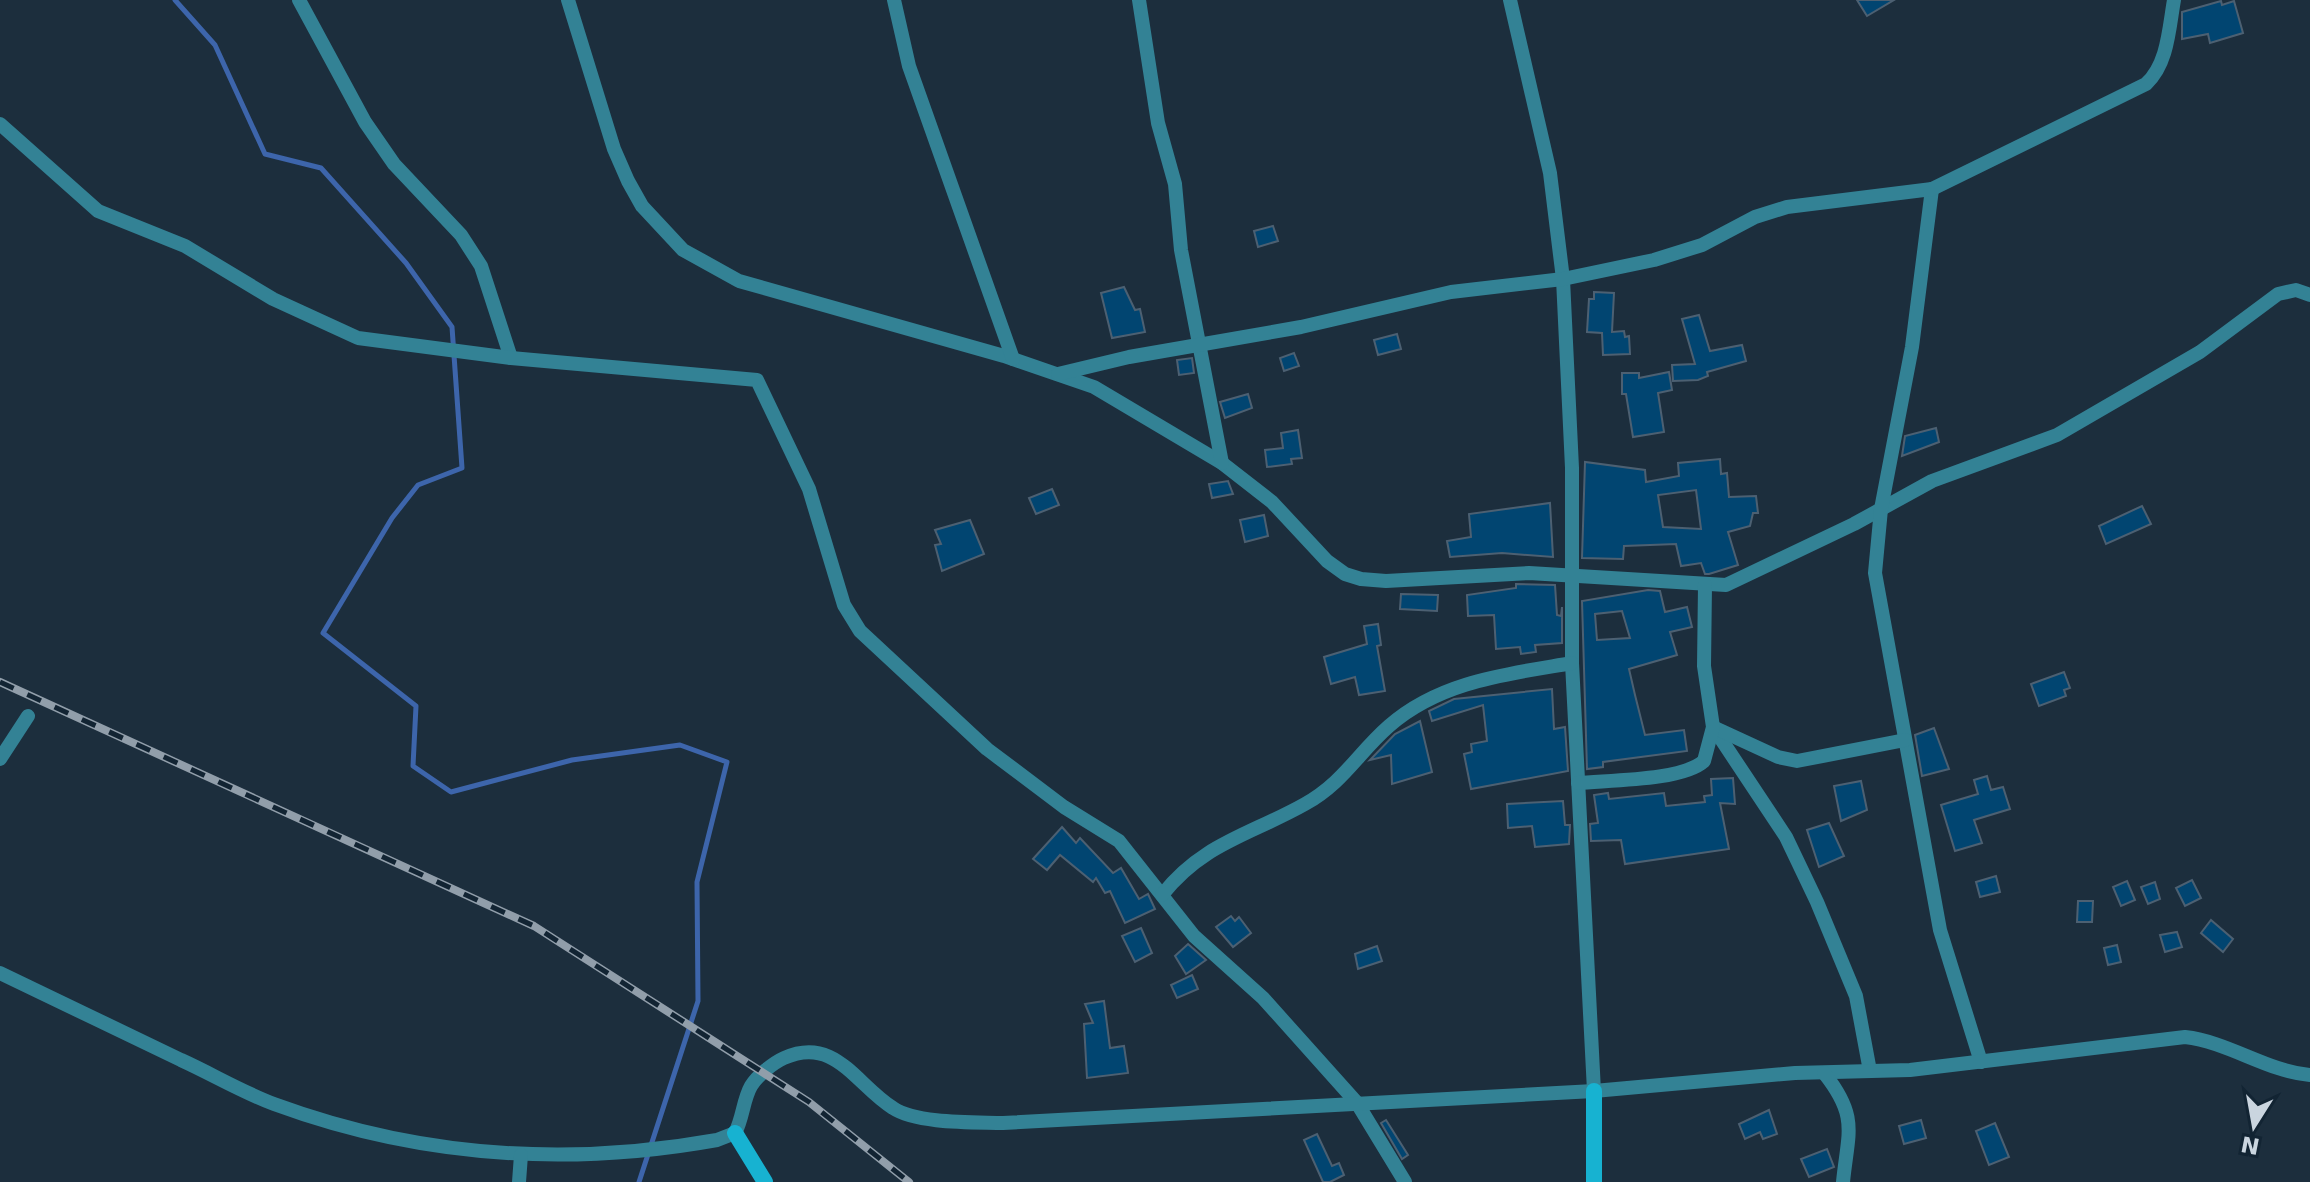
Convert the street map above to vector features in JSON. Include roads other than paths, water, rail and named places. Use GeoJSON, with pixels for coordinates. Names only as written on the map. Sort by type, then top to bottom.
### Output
{"type":"FeatureCollection","features":[{"type":"Feature","properties":{"kind":"street"},"geometry":{"type":"LineString","coordinates":[[299,0],[365,122],[394,164],[461,235],[481,266],[511,358]]}},
{"type":"Feature","properties":{"kind":"street"},"geometry":{"type":"LineString","coordinates":[[568,0],[614,149],[628,181],[663,231],[683,250],[739,281],[1013,359],[1058,374],[1130,406],[1222,463],[1272,502],[1327,561],[1345,574],[1377,581],[1529,573],[1671,580],[1705,585],[1742,580],[1932,481],[2020,451],[2092,416],[2200,352],[2278,294],[2296,290],[2310,295]]}},
{"type":"Feature","properties":{"kind":"street"},"geometry":{"type":"LineString","coordinates":[[894,0],[909,66],[1013,359]]}},
{"type":"Feature","properties":{"kind":"street"},"geometry":{"type":"LineString","coordinates":[[1139,0],[1158,123],[1175,184],[1181,250],[1222,463]]}},
{"type":"Feature","properties":{"kind":"street"},"geometry":{"type":"LineString","coordinates":[[1510,0],[1550,173],[1570,367],[1572,663],[1594,1091],[1594,1182]]}},
{"type":"Feature","properties":{"kind":"street"},"geometry":{"type":"LineString","coordinates":[[1058,374],[1200,344],[1301,327],[1451,292],[1563,279],[1680,253],[1755,217],[1787,207],[1932,189],[2146,84],[2156,75],[2161,62],[2174,0]]}},
{"type":"Feature","properties":{"kind":"street"},"geometry":{"type":"LineString","coordinates":[[0,124],[80,198],[115,220],[185,246],[273,299],[358,338],[511,358],[757,380],[809,489],[844,605],[860,631],[987,749],[1064,807],[1119,841],[1194,936],[1263,998],[1357,1103],[1405,1182]]}},
{"type":"Feature","properties":{"kind":"street"},"geometry":{"type":"LineString","coordinates":[[1932,189],[1912,347],[1881,509],[1875,573],[1947,962],[1981,1062]]}},
{"type":"Feature","properties":{"kind":"street"},"geometry":{"type":"LineString","coordinates":[[1578,783],[1692,769],[1706,757],[1713,727],[1704,666],[1705,585]]}},
{"type":"Feature","properties":{"kind":"street"},"geometry":{"type":"LineString","coordinates":[[1162,895],[1193,859],[1323,793],[1355,766],[1388,727],[1428,699],[1464,685],[1572,663]]}},
{"type":"Feature","properties":{"kind":"street"},"geometry":{"type":"LineString","coordinates":[[0,759],[28,716]]}},
{"type":"Feature","properties":{"kind":"street"},"geometry":{"type":"LineString","coordinates":[[1713,727],[1778,757],[1797,761],[1905,740]]}},
{"type":"Feature","properties":{"kind":"street"},"geometry":{"type":"LineString","coordinates":[[1713,727],[1786,837],[1817,902],[1856,996],[1870,1071]]}},
{"type":"Feature","properties":{"kind":"street"},"geometry":{"type":"LineString","coordinates":[[0,973],[272,1103],[348,1129],[428,1147],[590,1157],[698,1143],[735,1133]]}},
{"type":"Feature","properties":{"kind":"street"},"geometry":{"type":"LineString","coordinates":[[735,1133],[752,1083],[779,1060],[795,1053],[814,1051],[838,1059],[895,1110],[962,1122],[1003,1123],[1594,1091],[1870,1071],[1981,1062],[2185,1037],[2219,1044],[2293,1074],[2310,1075]]}},
{"type":"Feature","properties":{"kind":"street"},"geometry":{"type":"LineString","coordinates":[[1824,1073],[1839,1092],[1850,1117],[1851,1134],[1843,1182]]}},
{"type":"Feature","properties":{"kind":"street"},"geometry":{"type":"LineString","coordinates":[[735,1133],[765,1182]]}},
{"type":"Feature","properties":{"kind":"street"},"geometry":{"type":"LineString","coordinates":[[519,1182],[521,1155]]}},
{"type":"Feature","properties":{"kind":"waterway"},"geometry":{"type":"LineString","coordinates":[[175,0],[215,45],[265,154],[321,168],[406,263],[452,327],[462,468],[418,485],[392,518],[323,633],[416,706],[413,766],[451,792],[572,760],[680,745],[727,762],[697,882],[698,1001],[639,1182]]}},
{"type":"Feature","properties":{"kind":"railway"},"geometry":{"type":"LineString","coordinates":[[0,682],[534,926],[809,1102],[909,1182]]}}]}
